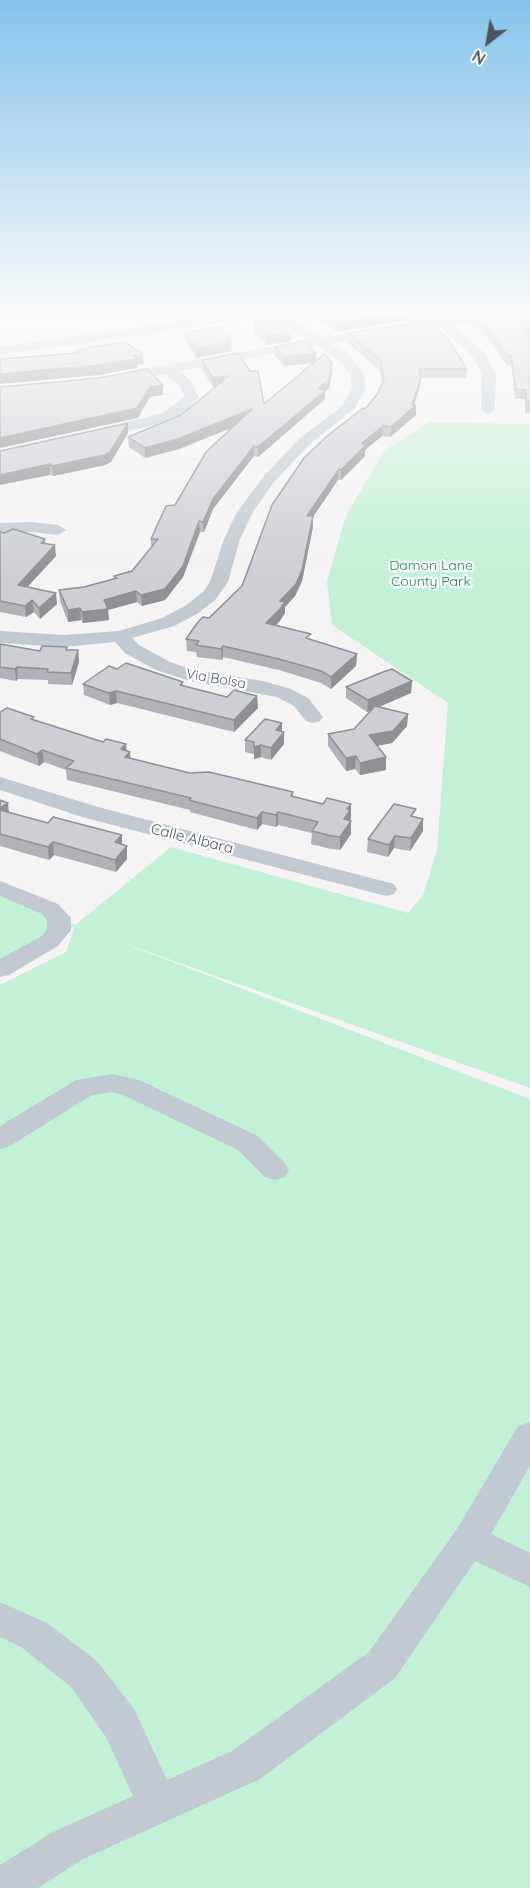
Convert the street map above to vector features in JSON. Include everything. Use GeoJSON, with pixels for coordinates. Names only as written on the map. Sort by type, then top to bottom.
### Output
{"type":"FeatureCollection","features":[{"type":"Feature","properties":{"kind":"street"},"geometry":{"type":"LineString","coordinates":[[76,438],[168,416],[188,401]]}},
{"type":"Feature","properties":{"kind":"street"},"geometry":{"type":"LineString","coordinates":[[0,637],[64,641],[120,636],[168,622],[191,610],[208,596],[219,582],[232,540],[245,512],[269,479],[304,442],[348,408],[353,401]]}},
{"type":"Feature","properties":{"kind":"street"},"geometry":{"type":"LineString","coordinates":[[488,401],[488,410]]}},
{"type":"Feature","properties":{"kind":"street"},"geometry":{"type":"LineString","coordinates":[[0,528],[31,527],[58,530]]}},
{"type":"Feature","properties":{"kind":"street","name":"Via Bolsa"},"geometry":{"type":"LineString","coordinates":[[120,636],[132,649],[163,666],[205,678],[274,689],[301,702],[313,717]]}},
{"type":"Feature","properties":{"kind":"street","name":"Calle Albara"},"geometry":{"type":"LineString","coordinates":[[0,783],[90,812],[386,889]]}},
{"type":"Feature","properties":{"kind":"street"},"geometry":{"type":"LineString","coordinates":[[0,888],[50,909],[59,918],[60,930],[50,941],[0,969]]}},
{"type":"Feature","properties":{"kind":"street"},"geometry":{"type":"LineString","coordinates":[[0,1139],[85,1087],[113,1083],[130,1087],[248,1143],[275,1170]]}},
{"type":"Feature","properties":{"kind":"street"},"geometry":{"type":"LineString","coordinates":[[1,1888],[67,1846],[246,1765],[382,1665],[469,1540],[530,1436]]}},
{"type":"Feature","properties":{"kind":"street"},"geometry":{"type":"LineString","coordinates":[[469,1540],[530,1571]]}},
{"type":"Feature","properties":{"kind":"street"},"geometry":{"type":"LineString","coordinates":[[0,1619],[34,1635],[84,1674],[120,1723],[158,1805]]}},
{"type":"Feature","properties":{"kind":"green space","name":"Damon Lane County Park"},"geometry":{"type":"Polygon","coordinates":[[[430,422],[530,424],[530,1088],[115,940],[530,1099],[530,1888],[0,1888],[0,985],[66,952],[75,926],[0,964],[0,896],[75,925],[171,847],[408,913],[423,895],[437,850],[448,703],[332,625],[327,582],[346,515],[385,450],[430,422]]]}},
{"type":"Feature","properties":{"kind":"building"},"geometry":{"type":"Polygon","coordinates":[[[0,401],[141,401],[137,408],[0,438],[0,401]]]}},
{"type":"Feature","properties":{"kind":"building"},"geometry":{"type":"Polygon","coordinates":[[[198,401],[263,401],[264,404],[267,401],[313,401],[258,447],[254,446],[213,499],[203,522],[199,521],[183,566],[165,589],[141,595],[136,591],[104,600],[108,609],[82,612],[80,608],[68,610],[59,590],[84,587],[117,578],[114,576],[132,571],[158,539],[151,539],[166,506],[175,505],[206,452],[252,409],[178,439],[145,448],[128,437],[181,415],[198,401]]]}},
{"type":"Feature","properties":{"kind":"building"},"geometry":{"type":"Polygon","coordinates":[[[371,401],[413,401],[412,405],[416,405],[391,427],[383,426],[362,443],[365,446],[341,470],[339,469],[307,516],[313,516],[302,570],[296,584],[280,601],[285,602],[280,609],[266,623],[311,634],[306,638],[357,654],[331,677],[321,671],[279,659],[223,646],[221,649],[196,645],[199,641],[186,639],[203,617],[209,618],[242,586],[272,505],[304,458],[326,437],[363,408],[365,409],[371,401]]]}},
{"type":"Feature","properties":{"kind":"building"},"geometry":{"type":"Polygon","coordinates":[[[128,423],[110,452],[104,455],[0,475],[0,451],[128,423]]]}},
{"type":"Feature","properties":{"kind":"building"},"geometry":{"type":"Polygon","coordinates":[[[13,529],[45,539],[41,543],[55,545],[18,585],[56,593],[39,608],[32,600],[25,606],[0,601],[0,532],[4,533],[13,529]]]}},
{"type":"Feature","properties":{"kind":"building"},"geometry":{"type":"Polygon","coordinates":[[[0,644],[40,651],[42,646],[78,650],[71,673],[47,672],[48,669],[0,667],[0,644]]]}},
{"type":"Feature","properties":{"kind":"building"},"geometry":{"type":"Polygon","coordinates":[[[126,663],[183,682],[180,685],[227,697],[234,690],[257,696],[234,720],[116,691],[109,693],[83,684],[109,666],[117,669],[126,663]]]}},
{"type":"Feature","properties":{"kind":"building"},"geometry":{"type":"Polygon","coordinates":[[[392,669],[412,681],[368,700],[346,687],[383,672],[392,669]]]}},
{"type":"Feature","properties":{"kind":"building"},"geometry":{"type":"Polygon","coordinates":[[[375,706],[408,714],[393,731],[369,735],[386,757],[360,763],[356,756],[346,758],[328,734],[354,729],[375,706]]]}},
{"type":"Feature","properties":{"kind":"building"},"geometry":{"type":"Polygon","coordinates":[[[7,708],[34,717],[31,719],[103,742],[106,739],[126,744],[121,749],[130,752],[125,757],[190,773],[209,772],[293,792],[291,796],[323,804],[327,798],[351,804],[344,819],[351,821],[340,837],[332,836],[312,831],[318,822],[278,812],[276,815],[262,812],[257,818],[189,800],[191,798],[66,768],[74,761],[42,750],[37,754],[0,739],[0,712],[7,708]]]}},
{"type":"Feature","properties":{"kind":"building"},"geometry":{"type":"Polygon","coordinates":[[[265,719],[282,723],[276,730],[284,732],[271,748],[261,745],[254,747],[254,742],[245,740],[265,719]]]}},
{"type":"Feature","properties":{"kind":"building"},"geometry":{"type":"Polygon","coordinates":[[[0,800],[8,803],[0,808],[0,800]]]}},
{"type":"Feature","properties":{"kind":"building"},"geometry":{"type":"Polygon","coordinates":[[[394,804],[416,809],[411,816],[423,819],[411,838],[395,836],[389,845],[368,839],[394,804]]]}},
{"type":"Feature","properties":{"kind":"building"},"geometry":{"type":"Polygon","coordinates":[[[0,810],[48,823],[53,817],[122,835],[115,842],[127,846],[115,860],[53,842],[48,847],[0,834],[0,810]]]}}]}
